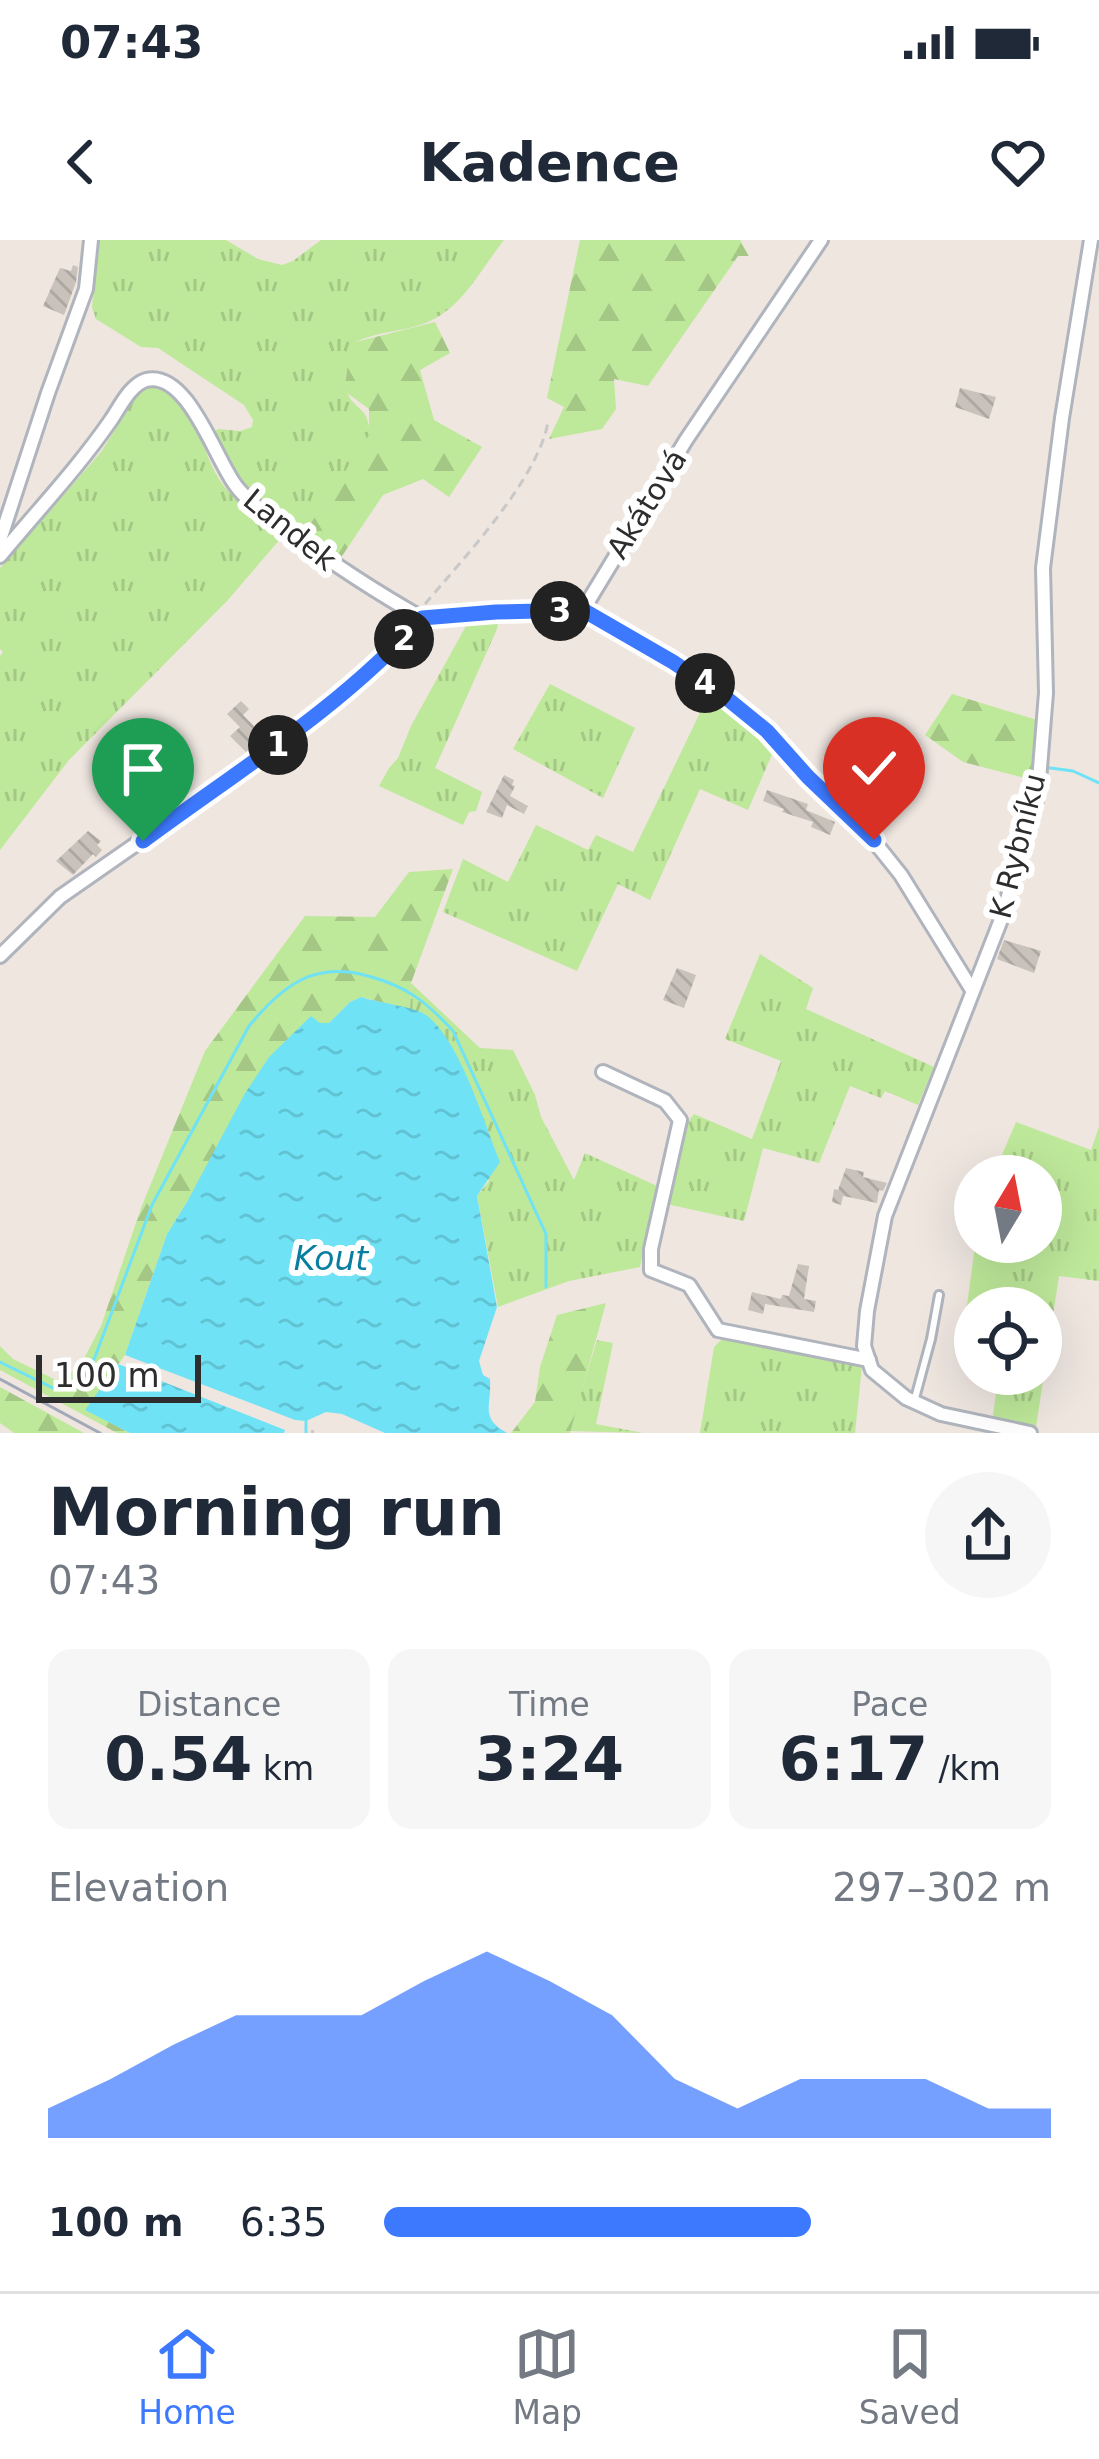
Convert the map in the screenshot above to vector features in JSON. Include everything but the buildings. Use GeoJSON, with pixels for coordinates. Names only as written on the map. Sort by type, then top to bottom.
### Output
{"type":"FeatureCollection","features":[{"type":"Feature","properties":{"kind":"street"},"geometry":{"type":"LineString","coordinates":[[0,540],[86,289],[92,240]]}},
{"type":"Feature","properties":{"kind":"street","name":"Akátová"},"geometry":{"type":"LineString","coordinates":[[583,610],[686,440],[821,240]]}},
{"type":"Feature","properties":{"kind":"street","name":"K Rybníku"},"geometry":{"type":"LineString","coordinates":[[869,1360],[864,1346],[867,1311],[885,1216],[1002,916],[1038,793],[1046,693],[1043,568],[1091,240]]}},
{"type":"Feature","properties":{"kind":"street","name":"Landek"},"geometry":{"type":"LineString","coordinates":[[0,556],[98,440],[130,392],[143,381],[158,380],[175,385],[186,399],[240,491],[343,572],[419,616]]}},
{"type":"Feature","properties":{"kind":"street"},"geometry":{"type":"LineString","coordinates":[[0,956],[60,897],[297,732],[386,658],[419,616],[583,610],[673,662],[767,731],[874,840],[972,990]]}},
{"type":"Feature","properties":{"kind":"street"},"geometry":{"type":"LineString","coordinates":[[603,1072],[665,1101],[680,1120],[651,1249],[652,1270],[689,1285],[718,1330],[869,1360],[872,1370],[914,1402],[941,1414],[1030,1433]]}},
{"type":"Feature","properties":{"kind":"lane"},"geometry":{"type":"LineString","coordinates":[[914,1402],[939,1295]]}},
{"type":"Feature","properties":{"kind":"path"},"geometry":{"type":"LineString","coordinates":[[419,616],[492,524],[544,444],[548,422]]}},
{"type":"Feature","properties":{"kind":"green space"},"geometry":{"type":"Polygon","coordinates":[[[99,240],[226,240],[258,259],[282,265],[321,240],[504,240],[449,309],[415,327],[356,342],[346,387],[367,418],[370,435],[303,535],[235,481],[211,434],[218,429],[252,427],[244,405],[158,348],[141,347],[96,319],[92,307],[99,240]]]}},
{"type":"Feature","properties":{"kind":"green space"},"geometry":{"type":"Polygon","coordinates":[[[580,240],[740,240],[749,256],[738,256],[648,386],[614,379],[616,409],[602,429],[549,439],[564,407],[547,398],[580,240]]]}},
{"type":"Feature","properties":{"kind":"green space"},"geometry":{"type":"Polygon","coordinates":[[[435,322],[450,353],[420,370],[434,420],[482,447],[449,497],[423,479],[383,495],[340,559],[305,532],[369,435],[369,409],[347,393],[345,386],[350,349],[356,342],[435,322]]]}},
{"type":"Feature","properties":{"kind":"green space"},"geometry":{"type":"Polygon","coordinates":[[[158,387],[172,394],[190,415],[225,488],[281,538],[227,601],[69,760],[0,850],[0,568],[101,452],[139,392],[158,387]]]}},
{"type":"Feature","properties":{"kind":"green space"},"geometry":{"type":"Polygon","coordinates":[[[498,619],[435,768],[482,792],[476,811],[469,812],[463,825],[379,786],[467,624],[498,619]]]}},
{"type":"Feature","properties":{"kind":"green space"},"geometry":{"type":"Polygon","coordinates":[[[550,684],[635,728],[603,798],[513,749],[550,684]]]}},
{"type":"Feature","properties":{"kind":"green space"},"geometry":{"type":"Polygon","coordinates":[[[709,694],[773,752],[748,810],[700,789],[650,900],[618,884],[577,971],[443,912],[463,859],[508,882],[536,825],[588,850],[596,835],[633,852],[709,694]]]}},
{"type":"Feature","properties":{"kind":"green space"},"geometry":{"type":"Polygon","coordinates":[[[952,694],[1037,720],[1032,780],[963,762],[925,735],[952,694]]]}},
{"type":"Feature","properties":{"kind":"green space"},"geometry":{"type":"Polygon","coordinates":[[[453,869],[411,983],[410,1010],[361,997],[329,1023],[320,1023],[167,1234],[125,1355],[86,1410],[130,1433],[117,1433],[0,1370],[0,1346],[13,1359],[56,1380],[79,1368],[101,1326],[141,1208],[205,1051],[305,916],[375,917],[409,872],[453,869]]]}},
{"type":"Feature","properties":{"kind":"green space"},"geometry":{"type":"Polygon","coordinates":[[[760,954],[813,988],[806,1009],[934,1067],[918,1105],[885,1091],[881,1098],[850,1086],[819,1163],[763,1148],[744,1221],[662,1203],[683,1128],[694,1114],[752,1139],[781,1061],[725,1039],[760,954]]]}},
{"type":"Feature","properties":{"kind":"green space"},"geometry":{"type":"Polygon","coordinates":[[[411,983],[480,1048],[513,1050],[574,1180],[585,1153],[657,1186],[640,1267],[569,1281],[498,1307],[477,1196],[489,1181],[410,1010],[411,983]]]}},
{"type":"Feature","properties":{"kind":"green space"},"geometry":{"type":"Polygon","coordinates":[[[1016,1122],[1091,1150],[1099,1127],[1099,1281],[1059,1276],[1057,1287],[969,1287],[973,1263],[1062,1263],[1062,1155],[1002,1155],[1016,1122]]]}},
{"type":"Feature","properties":{"kind":"green space"},"geometry":{"type":"Polygon","coordinates":[[[606,1303],[570,1433],[511,1433],[535,1402],[540,1367],[557,1315],[606,1303]]]}},
{"type":"Feature","properties":{"kind":"green space"},"geometry":{"type":"Polygon","coordinates":[[[723,1338],[862,1366],[855,1433],[700,1433],[714,1347],[723,1338]]]}},
{"type":"Feature","properties":{"kind":"green space"},"geometry":{"type":"Polygon","coordinates":[[[597,1340],[613,1343],[596,1424],[643,1433],[569,1431],[597,1340]]]}},
{"type":"Feature","properties":{"kind":"green space"},"geometry":{"type":"Polygon","coordinates":[[[0,1387],[84,1433],[14,1433],[0,1423],[0,1387]]]}},
{"type":"Feature","properties":{"kind":"green space"},"geometry":{"type":"Polygon","coordinates":[[[996,1395],[1041,1395],[1036,1427],[992,1421],[996,1395]]]}},
{"type":"Feature","properties":{"kind":"water","name":"Kout"},"geometry":{"type":"Polygon","coordinates":[[[361,997],[420,1012],[438,1027],[470,1083],[500,1162],[477,1196],[497,1307],[479,1361],[483,1375],[490,1379],[490,1416],[507,1433],[385,1433],[326,1412],[306,1421],[295,1420],[125,1355],[167,1234],[269,1057],[311,1016],[329,1023],[361,997]]]}},
{"type":"Feature","properties":{"kind":"water"},"geometry":{"type":"Polygon","coordinates":[[[118,1364],[284,1433],[130,1433],[85,1410],[118,1364]]]}},
{"type":"Feature","properties":{"kind":"waterway"},"geometry":{"type":"LineString","coordinates":[[1043,767],[1073,771],[1099,783]]}},
{"type":"Feature","properties":{"kind":"waterway"},"geometry":{"type":"LineString","coordinates":[[0,1362],[55,1389],[74,1388],[84,1377],[152,1205],[249,1026],[287,988],[316,974],[349,972],[394,985],[425,1003],[453,1031],[546,1234],[546,1287]]}},
{"type":"Feature","properties":{"kind":"waterway"},"geometry":{"type":"LineString","coordinates":[[306,1421],[306,1433]]}},
{"type":"Feature","properties":{"kind":"railway"},"geometry":{"type":"LineString","coordinates":[[0,1379],[100,1433]]}},
{"type":"Feature","properties":{"kind":"route"},"geometry":{"type":"LineString","coordinates":[[143,841],[297,732],[386,658],[422,618],[583,610],[724,696],[767,731],[874,840]]}}]}
